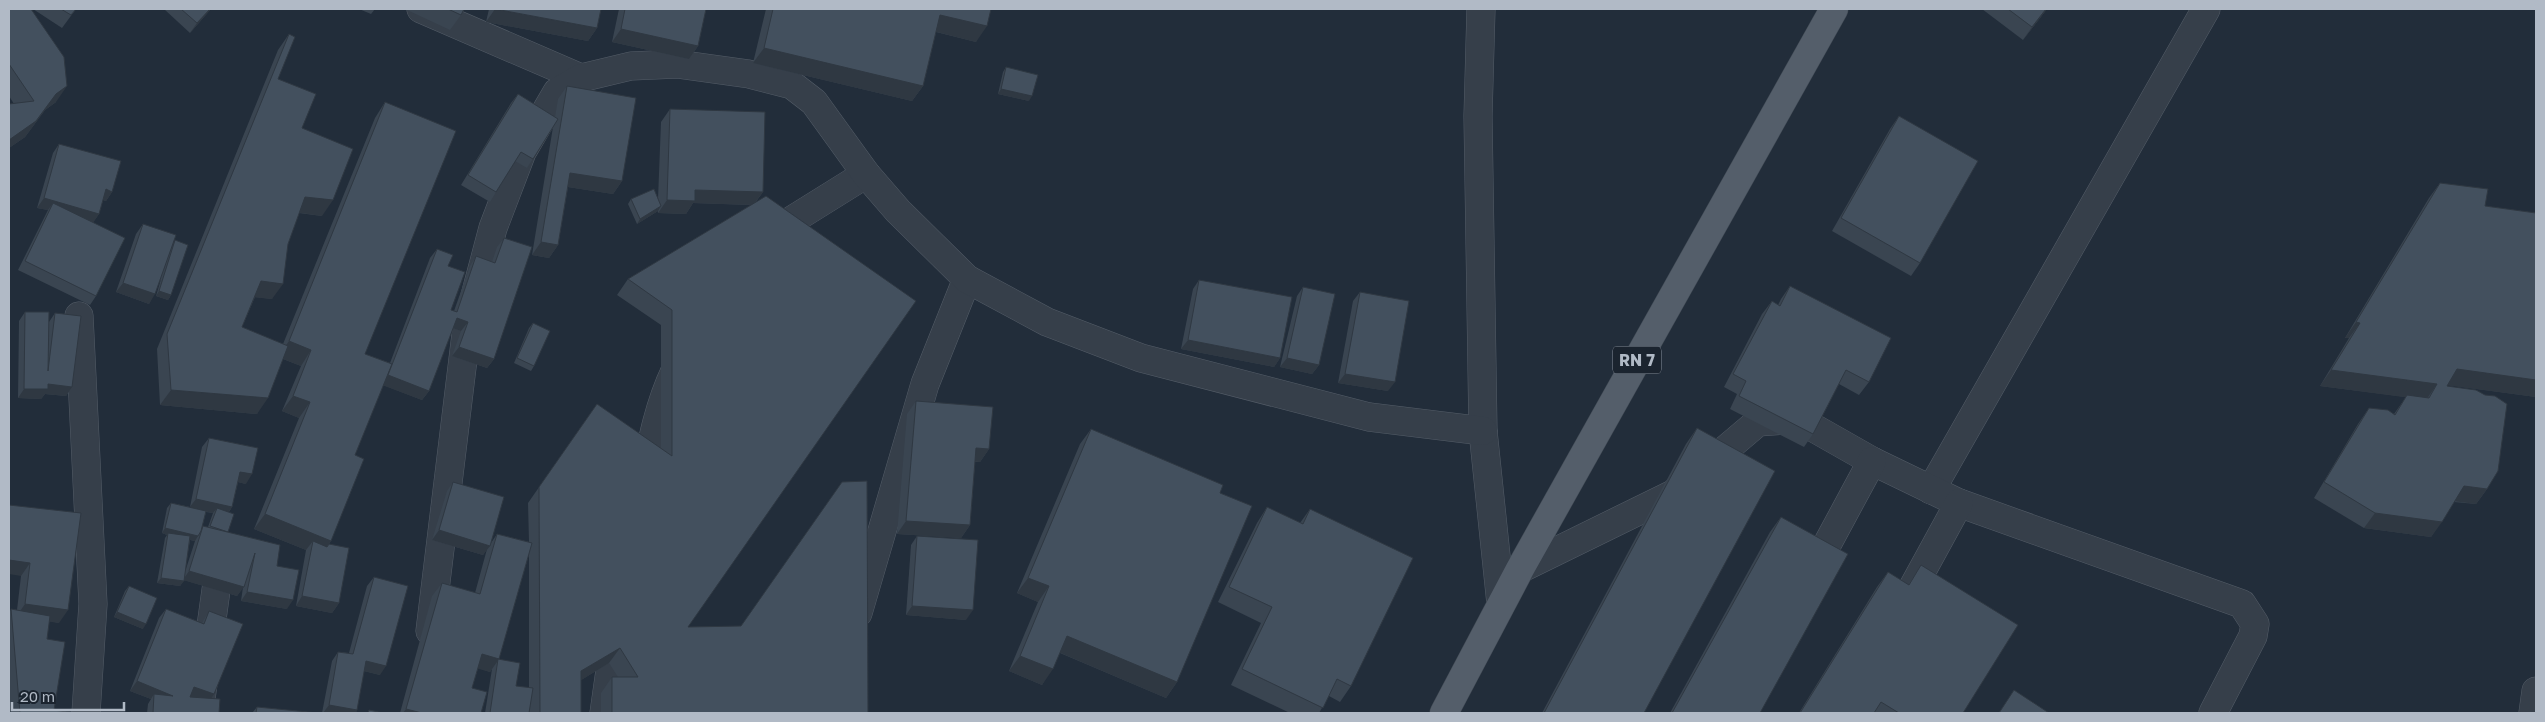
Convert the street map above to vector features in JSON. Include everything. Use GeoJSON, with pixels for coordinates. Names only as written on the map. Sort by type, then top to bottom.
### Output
{"type":"FeatureCollection","features":[{"type":"Feature","properties":{"kind":"main road","name":"RN 7"},"geometry":{"type":"LineString","coordinates":[[1444,713],[1501,604],[1834,9]]}},
{"type":"Feature","properties":{"kind":"street"},"geometry":{"type":"LineString","coordinates":[[421,9],[581,78]]}},
{"type":"Feature","properties":{"kind":"street"},"geometry":{"type":"LineString","coordinates":[[1481,9],[1478,116],[1483,431],[1501,604]]}},
{"type":"Feature","properties":{"kind":"street"},"geometry":{"type":"LineString","coordinates":[[1932,490],[2206,9]]}},
{"type":"Feature","properties":{"kind":"street"},"geometry":{"type":"LineString","coordinates":[[428,654],[467,326],[493,228],[522,152],[557,92],[581,78],[631,66],[677,64],[749,74],[792,85],[814,102],[866,174],[898,211],[967,279],[1047,322],[1141,358],[1369,417],[1483,431]]}},
{"type":"Feature","properties":{"kind":"street"},"geometry":{"type":"LineString","coordinates":[[745,253],[771,232],[866,174]]}},
{"type":"Feature","properties":{"kind":"street"},"geometry":{"type":"LineString","coordinates":[[851,640],[870,568],[925,384],[967,279]]}},
{"type":"Feature","properties":{"kind":"street"},"geometry":{"type":"LineString","coordinates":[[80,316],[92,604],[86,713]]}},
{"type":"Feature","properties":{"kind":"street"},"geometry":{"type":"LineString","coordinates":[[640,504],[654,426],[664,394],[687,345]]}},
{"type":"Feature","properties":{"kind":"street"},"geometry":{"type":"LineString","coordinates":[[1520,570],[1673,494],[1758,422],[1798,419],[1872,461],[1959,503],[2242,604],[2255,624],[2253,636],[2214,713]]}},
{"type":"Feature","properties":{"kind":"street"},"geometry":{"type":"LineString","coordinates":[[1797,600],[1872,461]]}},
{"type":"Feature","properties":{"kind":"street"},"geometry":{"type":"LineString","coordinates":[[1892,626],[1959,503]]}},
{"type":"Feature","properties":{"kind":"street"},"geometry":{"type":"LineString","coordinates":[[199,713],[225,528]]}},
{"type":"Feature","properties":{"kind":"street"},"geometry":{"type":"LineString","coordinates":[[604,713],[611,659],[622,601]]}},
{"type":"Feature","properties":{"kind":"street"},"geometry":{"type":"LineString","coordinates":[[2533,713],[2536,691]]}},
{"type":"Feature","properties":{"kind":"building"},"geometry":{"type":"Polygon","coordinates":[[[9,9],[31,9],[64,57],[67,86],[56,94],[36,121],[9,140],[9,104],[34,101],[9,64],[9,9]]]}},
{"type":"Feature","properties":{"kind":"building"},"geometry":{"type":"Polygon","coordinates":[[[61,9],[76,9],[71,15],[61,9]]]}},
{"type":"Feature","properties":{"kind":"building"},"geometry":{"type":"Polygon","coordinates":[[[181,9],[210,9],[197,23],[181,9]]]}},
{"type":"Feature","properties":{"kind":"building"},"geometry":{"type":"Polygon","coordinates":[[[448,9],[464,9],[461,15],[448,9]]]}},
{"type":"Feature","properties":{"kind":"building"},"geometry":{"type":"Polygon","coordinates":[[[495,9],[601,9],[597,28],[495,9]]]}},
{"type":"Feature","properties":{"kind":"building"},"geometry":{"type":"Polygon","coordinates":[[[625,9],[706,9],[698,46],[621,29],[625,9]]]}},
{"type":"Feature","properties":{"kind":"building"},"geometry":{"type":"Polygon","coordinates":[[[773,9],[991,9],[987,26],[940,15],[923,86],[764,48],[773,9]]]}},
{"type":"Feature","properties":{"kind":"building"},"geometry":{"type":"Polygon","coordinates":[[[2008,9],[2046,9],[2032,27],[2008,9]]]}},
{"type":"Feature","properties":{"kind":"building"},"geometry":{"type":"Polygon","coordinates":[[[289,34],[295,37],[278,79],[316,94],[302,128],[353,149],[333,200],[305,197],[288,244],[283,284],[261,281],[242,327],[288,346],[268,398],[171,390],[167,334],[289,34]]]}},
{"type":"Feature","properties":{"kind":"building"},"geometry":{"type":"Polygon","coordinates":[[[1006,67],[1038,75],[1032,96],[1001,89],[1006,67]]]}},
{"type":"Feature","properties":{"kind":"building"},"geometry":{"type":"Polygon","coordinates":[[[567,86],[636,98],[622,181],[570,173],[558,245],[541,242],[567,86]]]}},
{"type":"Feature","properties":{"kind":"building"},"geometry":{"type":"Polygon","coordinates":[[[518,94],[558,119],[533,159],[521,152],[496,192],[468,175],[518,94]]]}},
{"type":"Feature","properties":{"kind":"building"},"geometry":{"type":"Polygon","coordinates":[[[385,102],[456,131],[365,354],[392,364],[355,455],[364,459],[331,541],[265,514],[310,402],[293,396],[311,350],[289,341],[385,102]]]}},
{"type":"Feature","properties":{"kind":"building"},"geometry":{"type":"Polygon","coordinates":[[[670,109],[765,112],[763,192],[695,190],[695,201],[667,200],[670,109]]]}},
{"type":"Feature","properties":{"kind":"building"},"geometry":{"type":"Polygon","coordinates":[[[1899,116],[1978,161],[1920,263],[1841,218],[1899,116]]]}},
{"type":"Feature","properties":{"kind":"building"},"geometry":{"type":"Polygon","coordinates":[[[59,144],[121,161],[112,192],[106,189],[99,214],[44,198],[59,144]]]}},
{"type":"Feature","properties":{"kind":"building"},"geometry":{"type":"Polygon","coordinates":[[[2440,183],[2488,189],[2485,206],[2536,213],[2536,380],[2457,369],[2447,386],[2476,390],[2485,395],[2495,396],[2507,404],[2498,471],[2487,489],[2464,486],[2442,522],[2375,513],[2324,482],[2369,408],[2388,410],[2395,415],[2407,395],[2429,398],[2437,384],[2331,370],[2360,323],[2356,322],[2440,183]]]}},
{"type":"Feature","properties":{"kind":"building"},"geometry":{"type":"Polygon","coordinates":[[[654,189],[661,206],[640,219],[631,199],[654,189]]]}},
{"type":"Feature","properties":{"kind":"building"},"geometry":{"type":"Polygon","coordinates":[[[766,196],[916,301],[688,627],[741,626],[842,482],[867,481],[868,713],[612,713],[612,677],[638,677],[620,648],[581,671],[581,713],[540,713],[539,487],[597,404],[672,456],[672,310],[628,279],[766,196]]]}},
{"type":"Feature","properties":{"kind":"building"},"geometry":{"type":"Polygon","coordinates":[[[53,203],[125,238],[96,296],[25,261],[53,203]]]}},
{"type":"Feature","properties":{"kind":"building"},"geometry":{"type":"Polygon","coordinates":[[[143,224],[176,235],[155,294],[123,283],[143,224]]]}},
{"type":"Feature","properties":{"kind":"building"},"geometry":{"type":"Polygon","coordinates":[[[504,238],[532,247],[494,359],[459,347],[468,322],[457,318],[429,391],[388,375],[437,249],[453,255],[448,266],[465,272],[451,310],[457,312],[476,256],[495,263],[504,238]]]}},
{"type":"Feature","properties":{"kind":"building"},"geometry":{"type":"Polygon","coordinates":[[[175,240],[188,245],[171,295],[159,291],[175,240]]]}},
{"type":"Feature","properties":{"kind":"building"},"geometry":{"type":"Polygon","coordinates":[[[1199,280],[1292,297],[1280,358],[1188,340],[1199,280]]]}},
{"type":"Feature","properties":{"kind":"building"},"geometry":{"type":"Polygon","coordinates":[[[1790,286],[1891,338],[1869,382],[1846,370],[1813,434],[1739,396],[1746,381],[1733,374],[1772,301],[1780,306],[1790,286]]]}},
{"type":"Feature","properties":{"kind":"building"},"geometry":{"type":"Polygon","coordinates":[[[1303,287],[1335,294],[1319,365],[1287,358],[1303,287]]]}},
{"type":"Feature","properties":{"kind":"building"},"geometry":{"type":"Polygon","coordinates":[[[1360,292],[1409,301],[1395,382],[1345,374],[1360,292]]]}},
{"type":"Feature","properties":{"kind":"building"},"geometry":{"type":"Polygon","coordinates":[[[25,312],[49,312],[48,371],[55,313],[81,316],[72,387],[48,384],[48,389],[24,389],[25,312]]]}},
{"type":"Feature","properties":{"kind":"building"},"geometry":{"type":"Polygon","coordinates":[[[533,323],[550,331],[534,366],[517,358],[533,323]]]}},
{"type":"Feature","properties":{"kind":"building"},"geometry":{"type":"Polygon","coordinates":[[[916,401],[993,407],[989,449],[976,448],[970,525],[906,521],[916,401]]]}},
{"type":"Feature","properties":{"kind":"building"},"geometry":{"type":"Polygon","coordinates":[[[1697,428],[1775,471],[1644,713],[1544,713],[1697,428]]]}},
{"type":"Feature","properties":{"kind":"building"},"geometry":{"type":"Polygon","coordinates":[[[1091,429],[1223,485],[1220,493],[1252,506],[1177,682],[1067,636],[1053,669],[1020,656],[1049,586],[1028,578],[1091,429]]]}},
{"type":"Feature","properties":{"kind":"building"},"geometry":{"type":"Polygon","coordinates":[[[209,438],[258,448],[252,474],[240,472],[232,507],[196,499],[209,438]]]}},
{"type":"Feature","properties":{"kind":"building"},"geometry":{"type":"Polygon","coordinates":[[[453,482],[504,497],[490,546],[439,530],[453,482]]]}},
{"type":"Feature","properties":{"kind":"building"},"geometry":{"type":"Polygon","coordinates":[[[171,503],[206,511],[198,536],[165,528],[171,503]]]}},
{"type":"Feature","properties":{"kind":"building"},"geometry":{"type":"Polygon","coordinates":[[[9,505],[81,513],[68,610],[25,604],[30,563],[9,560],[9,505]]]}},
{"type":"Feature","properties":{"kind":"building"},"geometry":{"type":"Polygon","coordinates":[[[1267,507],[1303,524],[1310,509],[1413,558],[1351,686],[1337,679],[1323,708],[1242,669],[1272,607],[1229,587],[1267,507]]]}},
{"type":"Feature","properties":{"kind":"building"},"geometry":{"type":"Polygon","coordinates":[[[217,508],[234,514],[228,532],[210,526],[217,508]]]}},
{"type":"Feature","properties":{"kind":"building"},"geometry":{"type":"Polygon","coordinates":[[[1781,517],[1848,554],[1760,713],[1672,713],[1781,517]]]}},
{"type":"Feature","properties":{"kind":"building"},"geometry":{"type":"Polygon","coordinates":[[[203,526],[280,545],[277,566],[299,570],[293,600],[247,592],[255,553],[244,587],[189,571],[203,526]]]}},
{"type":"Feature","properties":{"kind":"building"},"geometry":{"type":"Polygon","coordinates":[[[168,533],[190,536],[184,581],[161,578],[168,533]]]}},
{"type":"Feature","properties":{"kind":"building"},"geometry":{"type":"Polygon","coordinates":[[[497,534],[532,543],[499,659],[482,654],[472,688],[487,692],[481,713],[422,713],[406,709],[442,583],[480,594],[497,534]]]}},
{"type":"Feature","properties":{"kind":"building"},"geometry":{"type":"Polygon","coordinates":[[[917,536],[978,540],[973,610],[912,606],[917,536]]]}},
{"type":"Feature","properties":{"kind":"building"},"geometry":{"type":"Polygon","coordinates":[[[313,541],[327,547],[329,544],[349,548],[339,603],[302,596],[313,541]]]}},
{"type":"Feature","properties":{"kind":"building"},"geometry":{"type":"Polygon","coordinates":[[[1921,565],[2018,625],[1963,713],[1899,713],[1881,702],[1874,713],[1800,713],[1888,572],[1909,585],[1921,565]]]}},
{"type":"Feature","properties":{"kind":"building"},"geometry":{"type":"Polygon","coordinates":[[[374,577],[408,586],[386,666],[366,661],[357,710],[329,705],[338,652],[353,654],[374,577]]]}},
{"type":"Feature","properties":{"kind":"building"},"geometry":{"type":"Polygon","coordinates":[[[129,586],[157,598],[146,624],[117,612],[129,586]]]}},
{"type":"Feature","properties":{"kind":"building"},"geometry":{"type":"Polygon","coordinates":[[[11,609],[50,616],[47,639],[65,642],[54,710],[73,713],[20,713],[11,609]]]}},
{"type":"Feature","properties":{"kind":"building"},"geometry":{"type":"Polygon","coordinates":[[[166,609],[204,624],[209,611],[243,624],[214,694],[194,687],[190,697],[220,699],[219,713],[153,713],[154,694],[173,696],[137,681],[166,609]]]}},
{"type":"Feature","properties":{"kind":"building"},"geometry":{"type":"Polygon","coordinates":[[[498,659],[520,663],[516,686],[533,688],[529,713],[490,713],[498,659]]]}},
{"type":"Feature","properties":{"kind":"building"},"geometry":{"type":"Polygon","coordinates":[[[2014,690],[2049,713],[1999,713],[2014,690]]]}},
{"type":"Feature","properties":{"kind":"building"},"geometry":{"type":"Polygon","coordinates":[[[257,707],[318,713],[256,713],[257,707]]]}},
{"type":"Feature","properties":{"kind":"building"},"geometry":{"type":"Polygon","coordinates":[[[369,710],[383,713],[368,713],[369,710]]]}}]}
